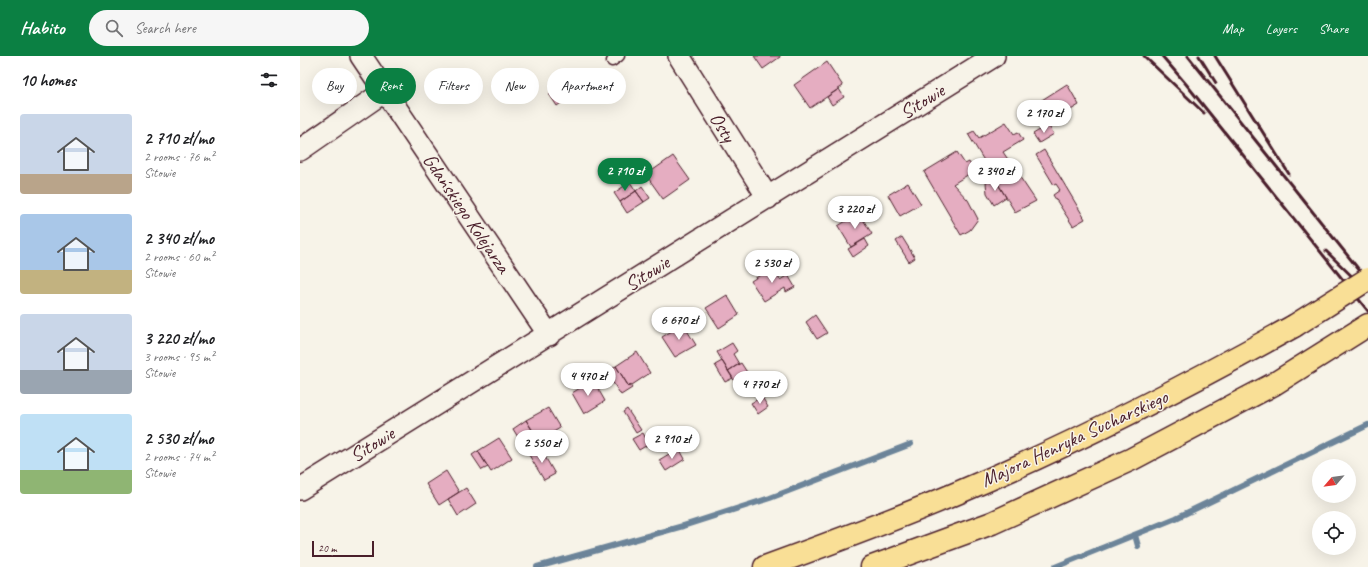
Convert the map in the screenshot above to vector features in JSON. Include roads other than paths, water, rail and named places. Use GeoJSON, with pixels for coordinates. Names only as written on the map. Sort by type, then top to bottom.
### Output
{"type":"FeatureCollection","features":[{"type":"Feature","properties":{"kind":"highway","name":"Majora Henryka Sucharskiego"},"geometry":{"type":"LineString","coordinates":[[765,567],[961,491],[1030,461],[1169,393],[1294,326],[1368,280]]}},
{"type":"Feature","properties":{"kind":"highway","name":"Majora Henryka Sucharskiego"},"geometry":{"type":"LineString","coordinates":[[872,567],[992,523],[1132,459],[1274,384],[1368,325]]}},
{"type":"Feature","properties":{"kind":"street","name":"Gdańskiego Kolejarza"},"geometry":{"type":"LineString","coordinates":[[361,56],[369,68]]}},
{"type":"Feature","properties":{"kind":"street","name":"Osty"},"geometry":{"type":"LineString","coordinates":[[679,56],[768,198]]}},
{"type":"Feature","properties":{"kind":"street","name":"Sitowie"},"geometry":{"type":"LineString","coordinates":[[300,489],[994,56]]}},
{"type":"Feature","properties":{"kind":"street"},"geometry":{"type":"LineString","coordinates":[[300,150],[365,104]]}},
{"type":"Feature","properties":{"kind":"street","name":"Gdańskiego Kolejarza"},"geometry":{"type":"LineString","coordinates":[[394,104],[549,335]]}},
{"type":"Feature","properties":{"kind":"waterway"},"geometry":{"type":"LineString","coordinates":[[1055,567],[1176,518],[1368,425]]}},
{"type":"Feature","properties":{"kind":"waterway"},"geometry":{"type":"LineString","coordinates":[[537,567],[683,526],[770,498],[911,444]]}},
{"type":"Feature","properties":{"kind":"waterway"},"geometry":{"type":"LineString","coordinates":[[1135,535],[1138,546]]}},
{"type":"Feature","properties":{"kind":"railway"},"geometry":{"type":"LineString","coordinates":[[1144,56],[1204,113]]}},
{"type":"Feature","properties":{"kind":"railway"},"geometry":{"type":"LineString","coordinates":[[1162,56],[1368,311]]}},
{"type":"Feature","properties":{"kind":"railway"},"geometry":{"type":"LineString","coordinates":[[1188,56],[1368,281]]}},
{"type":"Feature","properties":{"kind":"railway"},"geometry":{"type":"LineString","coordinates":[[1199,56],[1216,83]]}},
{"type":"Feature","properties":{"kind":"railway"},"geometry":{"type":"LineString","coordinates":[[1215,56],[1289,174]]}},
{"type":"Feature","properties":{"kind":"railway"},"geometry":{"type":"LineString","coordinates":[[1326,251],[1368,292]]}}]}
